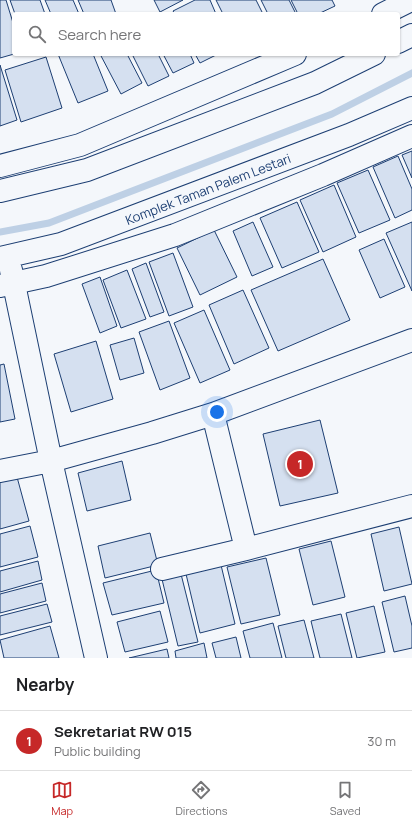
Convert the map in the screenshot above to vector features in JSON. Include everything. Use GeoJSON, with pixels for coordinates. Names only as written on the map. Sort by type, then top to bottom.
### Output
{"type":"FeatureCollection","features":[{"type":"Feature","properties":{"kind":"street"},"geometry":{"type":"LineString","coordinates":[[387,12],[411,0]]}},
{"type":"Feature","properties":{"kind":"street"},"geometry":{"type":"LineString","coordinates":[[400,41],[412,35]]}},
{"type":"Feature","properties":{"kind":"street"},"geometry":{"type":"LineString","coordinates":[[0,166],[80,145],[290,56]]}},
{"type":"Feature","properties":{"kind":"street"},"geometry":{"type":"LineString","coordinates":[[0,191],[87,170],[315,83],[370,56]]}},
{"type":"Feature","properties":{"kind":"street","name":"Komplek Taman Palem Lestari"},"geometry":{"type":"LineString","coordinates":[[4,258],[61,244],[349,135],[412,108]]}},
{"type":"Feature","properties":{"kind":"street"},"geometry":{"type":"LineString","coordinates":[[7,285],[46,276],[174,235],[323,175],[412,136]]}},
{"type":"Feature","properties":{"kind":"street"},"geometry":{"type":"LineString","coordinates":[[80,145],[87,170]]}},
{"type":"Feature","properties":{"kind":"street"},"geometry":{"type":"LineString","coordinates":[[4,258],[7,285],[51,461],[96,658]]}},
{"type":"Feature","properties":{"kind":"street"},"geometry":{"type":"LineString","coordinates":[[0,471],[51,461],[152,433],[213,414],[412,340]]}},
{"type":"Feature","properties":{"kind":"street"},"geometry":{"type":"LineString","coordinates":[[213,414],[246,549]]}},
{"type":"Feature","properties":{"kind":"street"},"geometry":{"type":"LineString","coordinates":[[162,569],[412,506]]}},
{"type":"Feature","properties":{"kind":"building"},"geometry":{"type":"Polygon","coordinates":[[[0,0],[6,0],[12,20],[12,55],[0,58],[0,0]]]}},
{"type":"Feature","properties":{"kind":"building"},"geometry":{"type":"Polygon","coordinates":[[[10,0],[40,0],[44,12],[14,12],[10,0]]]}},
{"type":"Feature","properties":{"kind":"building"},"geometry":{"type":"Polygon","coordinates":[[[45,0],[73,0],[78,12],[50,12],[45,0]]]}},
{"type":"Feature","properties":{"kind":"building"},"geometry":{"type":"Polygon","coordinates":[[[78,0],[111,0],[115,12],[83,12],[78,0]]]}},
{"type":"Feature","properties":{"kind":"building"},"geometry":{"type":"Polygon","coordinates":[[[154,0],[183,0],[160,12],[154,0]]]}},
{"type":"Feature","properties":{"kind":"building"},"geometry":{"type":"Polygon","coordinates":[[[195,0],[210,0],[215,12],[174,12],[173,11],[195,0]]]}},
{"type":"Feature","properties":{"kind":"building"},"geometry":{"type":"Polygon","coordinates":[[[216,0],[256,0],[262,12],[222,12],[216,0]]]}},
{"type":"Feature","properties":{"kind":"building"},"geometry":{"type":"Polygon","coordinates":[[[261,0],[289,0],[295,12],[267,12],[261,0]]]}},
{"type":"Feature","properties":{"kind":"building"},"geometry":{"type":"Polygon","coordinates":[[[291,0],[332,0],[335,6],[322,12],[297,12],[291,0]]]}},
{"type":"Feature","properties":{"kind":"building"},"geometry":{"type":"Polygon","coordinates":[[[59,56],[94,56],[108,91],[78,103],[59,56]]]}},
{"type":"Feature","properties":{"kind":"building"},"geometry":{"type":"Polygon","coordinates":[[[101,56],[128,56],[142,83],[121,94],[101,56]]]}},
{"type":"Feature","properties":{"kind":"building"},"geometry":{"type":"Polygon","coordinates":[[[133,56],[159,56],[169,76],[148,86],[133,56]]]}},
{"type":"Feature","properties":{"kind":"building"},"geometry":{"type":"Polygon","coordinates":[[[164,56],[191,56],[194,63],[173,73],[164,56]]]}},
{"type":"Feature","properties":{"kind":"building"},"geometry":{"type":"Polygon","coordinates":[[[196,56],[214,56],[200,63],[196,56]]]}},
{"type":"Feature","properties":{"kind":"building"},"geometry":{"type":"Polygon","coordinates":[[[46,57],[62,108],[21,122],[5,70],[46,57]]]}},
{"type":"Feature","properties":{"kind":"building"},"geometry":{"type":"Polygon","coordinates":[[[0,65],[17,120],[0,126],[0,65]]]}},
{"type":"Feature","properties":{"kind":"building"},"geometry":{"type":"Polygon","coordinates":[[[412,151],[412,178],[402,155],[412,151]]]}},
{"type":"Feature","properties":{"kind":"building"},"geometry":{"type":"Polygon","coordinates":[[[398,156],[412,189],[412,210],[395,218],[373,167],[398,156]]]}},
{"type":"Feature","properties":{"kind":"building"},"geometry":{"type":"Polygon","coordinates":[[[368,170],[390,220],[359,233],[337,183],[368,170]]]}},
{"type":"Feature","properties":{"kind":"building"},"geometry":{"type":"Polygon","coordinates":[[[334,185],[356,237],[323,252],[300,200],[334,185]]]}},
{"type":"Feature","properties":{"kind":"building"},"geometry":{"type":"Polygon","coordinates":[[[297,202],[319,252],[282,268],[260,218],[297,202]]]}},
{"type":"Feature","properties":{"kind":"building"},"geometry":{"type":"Polygon","coordinates":[[[253,222],[273,267],[252,276],[233,231],[253,222]]]}},
{"type":"Feature","properties":{"kind":"building"},"geometry":{"type":"Polygon","coordinates":[[[412,222],[412,291],[386,233],[412,222]]]}},
{"type":"Feature","properties":{"kind":"building"},"geometry":{"type":"Polygon","coordinates":[[[214,230],[237,277],[200,295],[177,248],[214,230]]]}},
{"type":"Feature","properties":{"kind":"building"},"geometry":{"type":"Polygon","coordinates":[[[384,239],[405,287],[380,298],[359,250],[384,239]]]}},
{"type":"Feature","properties":{"kind":"building"},"geometry":{"type":"Polygon","coordinates":[[[173,253],[193,307],[169,316],[149,262],[173,253]]]}},
{"type":"Feature","properties":{"kind":"building"},"geometry":{"type":"Polygon","coordinates":[[[323,259],[350,320],[278,351],[251,290],[323,259]]]}},
{"type":"Feature","properties":{"kind":"building"},"geometry":{"type":"Polygon","coordinates":[[[146,263],[164,312],[150,317],[132,269],[146,263]]]}},
{"type":"Feature","properties":{"kind":"building"},"geometry":{"type":"Polygon","coordinates":[[[127,270],[146,319],[121,328],[103,280],[127,270]]]}},
{"type":"Feature","properties":{"kind":"building"},"geometry":{"type":"Polygon","coordinates":[[[100,277],[117,326],[100,333],[82,284],[100,277]]]}},
{"type":"Feature","properties":{"kind":"building"},"geometry":{"type":"Polygon","coordinates":[[[243,290],[269,348],[234,364],[209,305],[243,290]]]}},
{"type":"Feature","properties":{"kind":"building"},"geometry":{"type":"Polygon","coordinates":[[[204,310],[230,370],[200,383],[174,323],[204,310]]]}},
{"type":"Feature","properties":{"kind":"building"},"geometry":{"type":"Polygon","coordinates":[[[169,321],[190,378],[160,390],[139,332],[169,321]]]}},
{"type":"Feature","properties":{"kind":"building"},"geometry":{"type":"Polygon","coordinates":[[[134,338],[144,373],[120,380],[110,345],[134,338]]]}},
{"type":"Feature","properties":{"kind":"building"},"geometry":{"type":"Polygon","coordinates":[[[96,341],[113,399],[71,412],[54,354],[96,341]]]}},
{"type":"Feature","properties":{"kind":"building"},"geometry":{"type":"Polygon","coordinates":[[[4,364],[15,419],[0,422],[0,365],[4,364]]]}},
{"type":"Feature","properties":{"kind":"building"},"geometry":{"type":"Polygon","coordinates":[[[320,420],[338,493],[280,506],[263,434],[320,420]]]}},
{"type":"Feature","properties":{"kind":"building"},"geometry":{"type":"Polygon","coordinates":[[[122,461],[131,500],[87,511],[78,473],[122,461]]]}},
{"type":"Feature","properties":{"kind":"building"},"geometry":{"type":"Polygon","coordinates":[[[17,477],[29,521],[0,529],[0,482],[17,477]]]}},
{"type":"Feature","properties":{"kind":"building"},"geometry":{"type":"Polygon","coordinates":[[[30,526],[38,557],[0,567],[0,534],[30,526]]]}},
{"type":"Feature","properties":{"kind":"building"},"geometry":{"type":"Polygon","coordinates":[[[399,527],[412,584],[384,591],[371,534],[399,527]]]}},
{"type":"Feature","properties":{"kind":"building"},"geometry":{"type":"Polygon","coordinates":[[[150,533],[158,565],[105,578],[98,546],[150,533]]]}},
{"type":"Feature","properties":{"kind":"building"},"geometry":{"type":"Polygon","coordinates":[[[331,541],[345,597],[313,605],[299,549],[331,541]]]}},
{"type":"Feature","properties":{"kind":"building"},"geometry":{"type":"Polygon","coordinates":[[[266,558],[280,615],[241,624],[227,567],[266,558]]]}},
{"type":"Feature","properties":{"kind":"building"},"geometry":{"type":"Polygon","coordinates":[[[38,561],[42,580],[0,592],[0,571],[38,561]]]}},
{"type":"Feature","properties":{"kind":"building"},"geometry":{"type":"Polygon","coordinates":[[[221,565],[235,624],[200,633],[186,574],[221,565]]]}},
{"type":"Feature","properties":{"kind":"building"},"geometry":{"type":"Polygon","coordinates":[[[156,570],[164,603],[112,615],[103,583],[156,570]]]}},
{"type":"Feature","properties":{"kind":"building"},"geometry":{"type":"Polygon","coordinates":[[[180,570],[198,642],[178,646],[161,575],[180,570]]]}},
{"type":"Feature","properties":{"kind":"building"},"geometry":{"type":"Polygon","coordinates":[[[42,583],[46,601],[0,613],[0,594],[42,583]]]}},
{"type":"Feature","properties":{"kind":"building"},"geometry":{"type":"Polygon","coordinates":[[[405,596],[412,626],[412,648],[394,652],[382,602],[405,596]]]}},
{"type":"Feature","properties":{"kind":"building"},"geometry":{"type":"Polygon","coordinates":[[[47,604],[52,622],[0,635],[0,616],[47,604]]]}},
{"type":"Feature","properties":{"kind":"building"},"geometry":{"type":"Polygon","coordinates":[[[374,606],[385,652],[357,658],[346,613],[374,606]]]}},
{"type":"Feature","properties":{"kind":"building"},"geometry":{"type":"Polygon","coordinates":[[[160,611],[168,642],[125,652],[117,622],[160,611]]]}},
{"type":"Feature","properties":{"kind":"building"},"geometry":{"type":"Polygon","coordinates":[[[341,614],[352,658],[320,658],[311,621],[341,614]]]}},
{"type":"Feature","properties":{"kind":"building"},"geometry":{"type":"Polygon","coordinates":[[[304,620],[314,658],[286,658],[278,626],[304,620]]]}},
{"type":"Feature","properties":{"kind":"building"},"geometry":{"type":"Polygon","coordinates":[[[273,623],[282,658],[250,658],[243,631],[273,623]]]}},
{"type":"Feature","properties":{"kind":"building"},"geometry":{"type":"Polygon","coordinates":[[[50,626],[59,658],[4,658],[0,640],[50,626]]]}},
{"type":"Feature","properties":{"kind":"building"},"geometry":{"type":"Polygon","coordinates":[[[236,637],[241,658],[216,658],[212,643],[236,637]]]}},
{"type":"Feature","properties":{"kind":"building"},"geometry":{"type":"Polygon","coordinates":[[[204,643],[207,658],[176,658],[175,651],[204,643]]]}},
{"type":"Feature","properties":{"kind":"building"},"geometry":{"type":"Polygon","coordinates":[[[167,649],[169,658],[129,658],[167,649]]]}},
{"type":"Feature","properties":{"kind":"waterway"},"geometry":{"type":"LineString","coordinates":[[0,232],[49,223],[332,114],[412,73]]}},
{"type":"Feature","properties":{"kind":"place","name":"Sekretariat RW 015"},"geometry":{"type":"Point","coordinates":[300,464]}}]}
